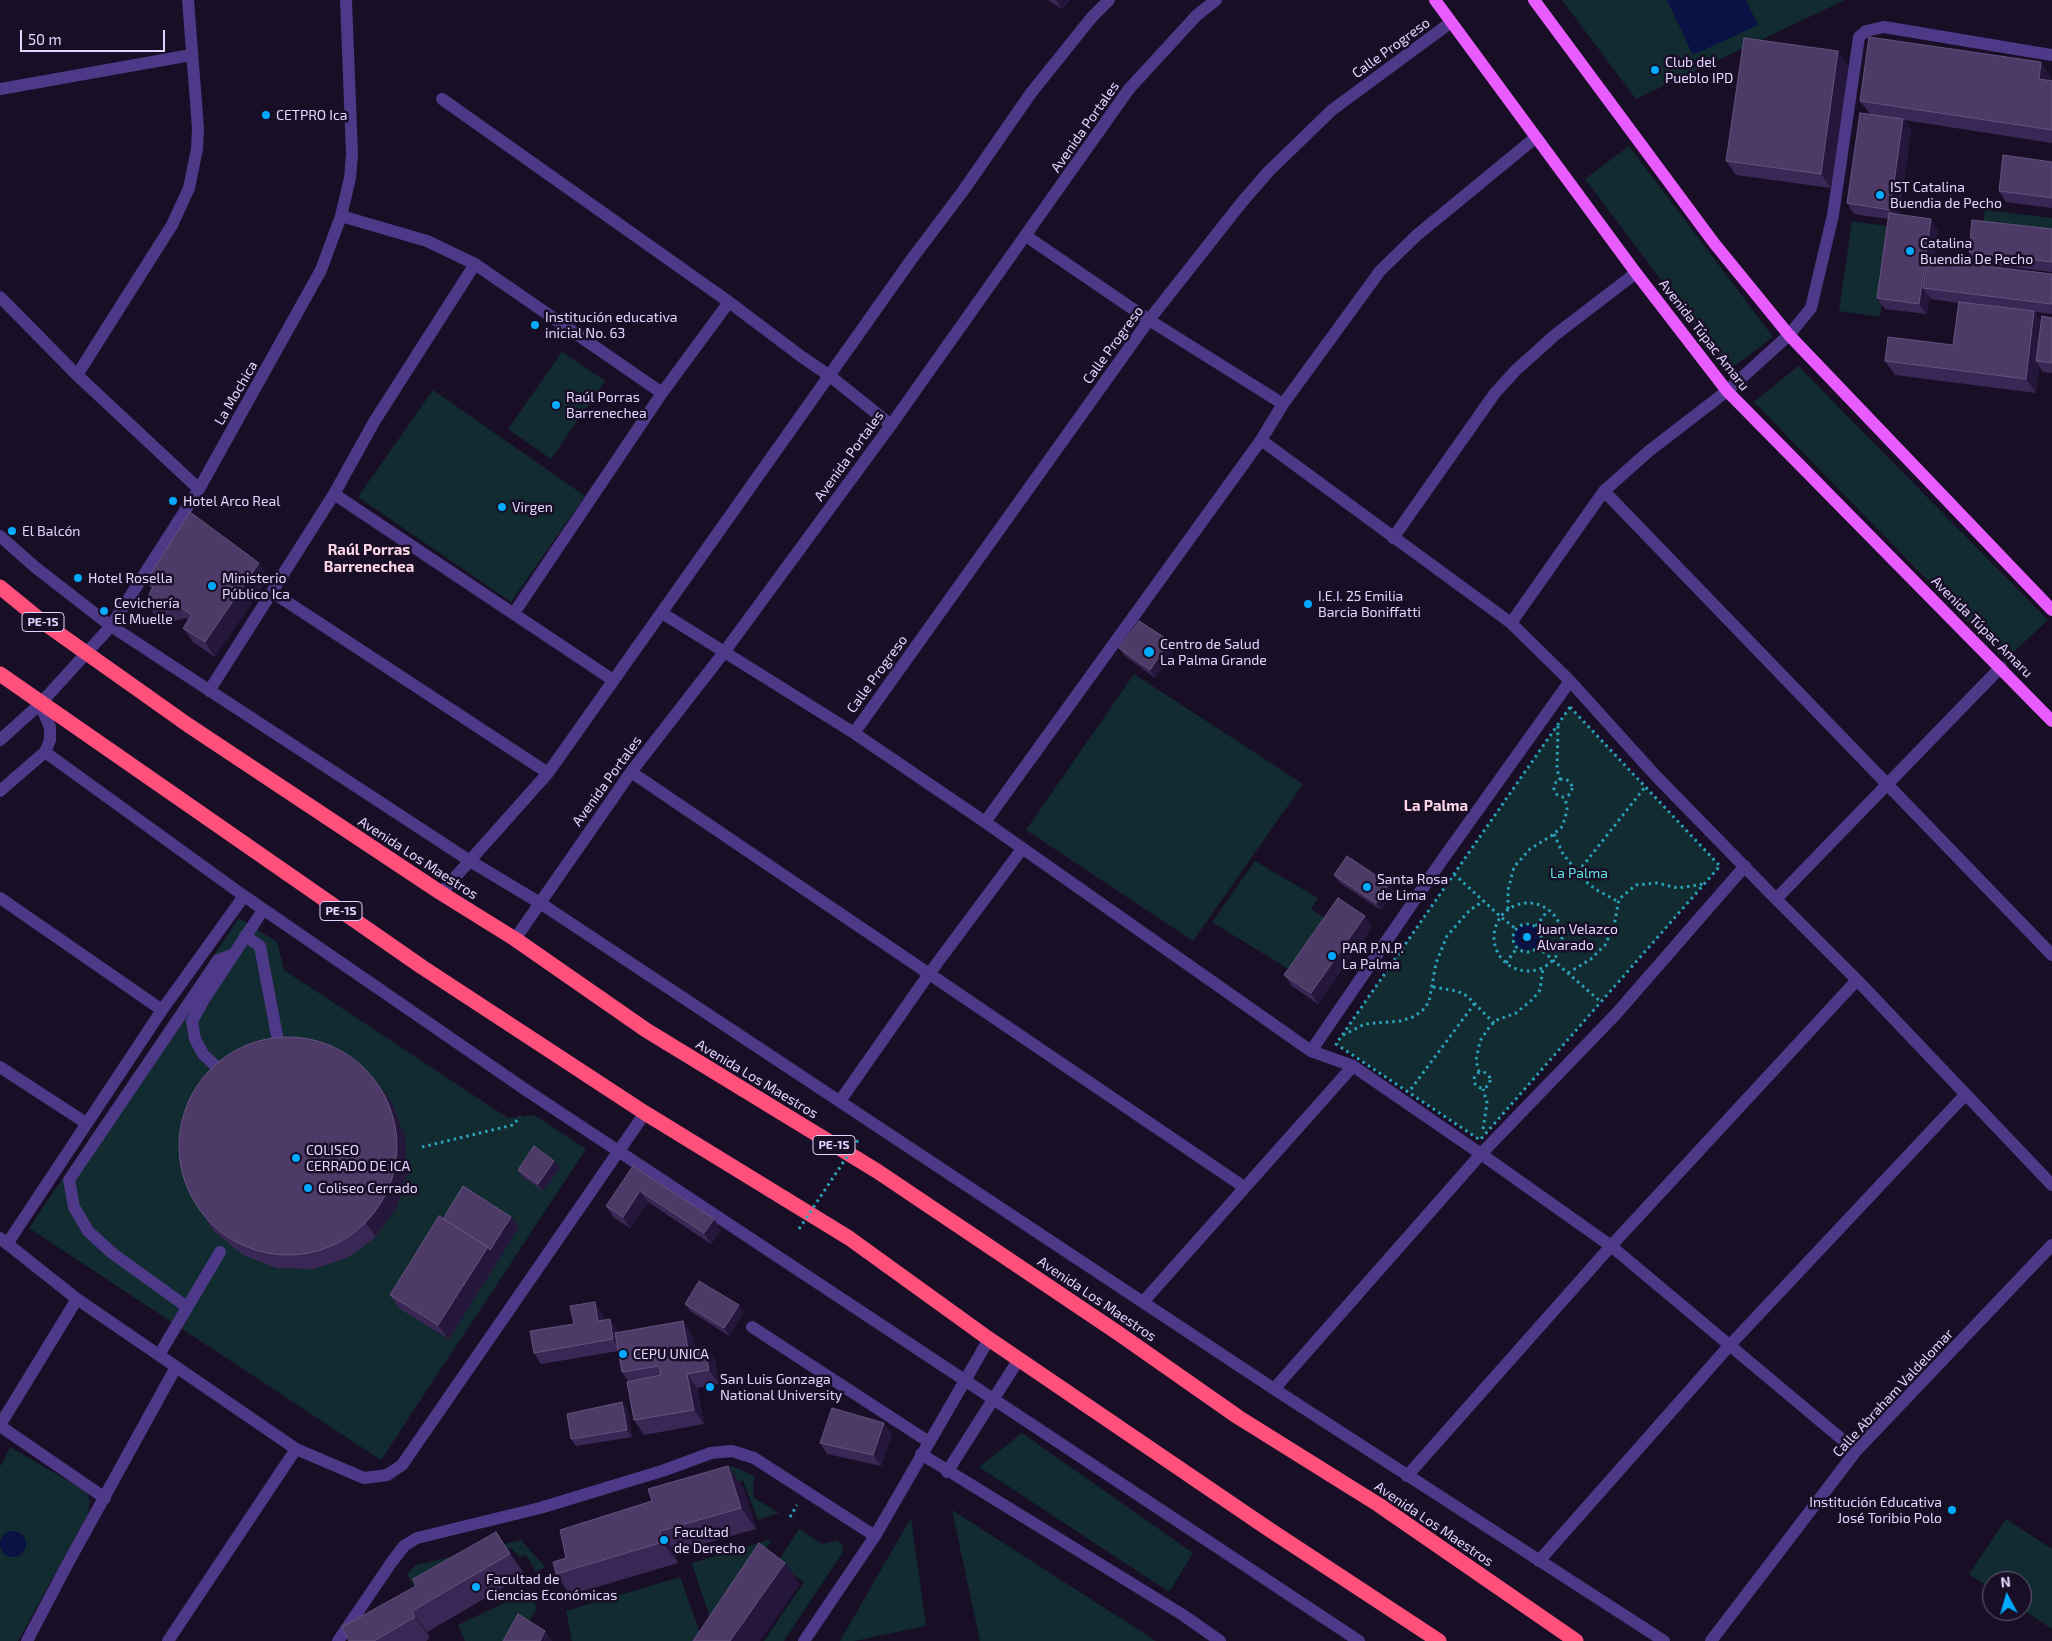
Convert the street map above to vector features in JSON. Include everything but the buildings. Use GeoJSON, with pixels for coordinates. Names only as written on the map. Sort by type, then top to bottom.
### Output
{"type":"FeatureCollection","features":[{"type":"Feature","properties":{"kind":"highway","name":"Avenida Los Maestros"},"geometry":{"type":"LineString","coordinates":[[0,587],[44,623],[188,725],[441,893],[515,939],[646,1030],[877,1171],[1118,1333],[1238,1417],[1378,1505],[1576,1641]]}},
{"type":"Feature","properties":{"kind":"highway","name":"PE-1S"},"geometry":{"type":"LineString","coordinates":[[0,674],[40,704],[422,967],[645,1113],[849,1238],[989,1339],[1267,1528],[1439,1641]]}},
{"type":"Feature","properties":{"kind":"main road","name":"Avenida Túpac Amaru"},"geometry":{"type":"LineString","coordinates":[[1434,0],[1636,273],[1727,391],[2001,667],[2052,721]]}},
{"type":"Feature","properties":{"kind":"main road"},"geometry":{"type":"LineString","coordinates":[[1534,0],[1714,243],[1789,335],[2052,610]]}},
{"type":"Feature","properties":{"kind":"street"},"geometry":{"type":"LineString","coordinates":[[76,375],[172,225],[189,188],[194,169],[197,135],[188,0]]}},
{"type":"Feature","properties":{"kind":"street","name":"La Mochica"},"geometry":{"type":"LineString","coordinates":[[0,740],[40,704],[111,626],[199,488],[305,303],[321,270],[342,216],[350,178],[352,154],[346,0]]}},
{"type":"Feature","properties":{"kind":"street"},"geometry":{"type":"LineString","coordinates":[[441,893],[548,773],[911,260],[964,191],[1031,93],[1092,17],[1109,0]]}},
{"type":"Feature","properties":{"kind":"street","name":"Avenida Portales"},"geometry":{"type":"LineString","coordinates":[[515,939],[631,772],[725,651],[892,424],[1129,89],[1197,15],[1216,0]]}},
{"type":"Feature","properties":{"kind":"street","name":"Calle Progreso"},"geometry":{"type":"LineString","coordinates":[[854,733],[1150,320],[1242,202],[1285,155],[1332,110],[1450,23]]}},
{"type":"Feature","properties":{"kind":"street"},"geometry":{"type":"LineString","coordinates":[[1512,623],[1604,492],[1649,451],[1727,391],[1789,335],[1813,304],[1833,215],[1859,37],[1866,31],[1884,27],[2052,55]]}},
{"type":"Feature","properties":{"kind":"street"},"geometry":{"type":"LineString","coordinates":[[0,89],[191,54]]}},
{"type":"Feature","properties":{"kind":"street"},"geometry":{"type":"LineString","coordinates":[[442,99],[729,302],[892,424]]}},
{"type":"Feature","properties":{"kind":"street"},"geometry":{"type":"LineString","coordinates":[[985,822],[1261,440],[1283,404],[1380,271],[1417,235],[1535,138]]}},
{"type":"Feature","properties":{"kind":"street"},"geometry":{"type":"LineString","coordinates":[[342,216],[427,242],[475,264],[662,393]]}},
{"type":"Feature","properties":{"kind":"street"},"geometry":{"type":"LineString","coordinates":[[1026,236],[1150,320],[1283,404]]}},
{"type":"Feature","properties":{"kind":"street"},"geometry":{"type":"LineString","coordinates":[[209,691],[334,494],[374,422],[475,264]]}},
{"type":"Feature","properties":{"kind":"street"},"geometry":{"type":"LineString","coordinates":[[1393,538],[1496,393],[1516,370],[1555,335],[1636,273]]}},
{"type":"Feature","properties":{"kind":"street"},"geometry":{"type":"LineString","coordinates":[[0,297],[76,375],[199,488]]}},
{"type":"Feature","properties":{"kind":"street"},"geometry":{"type":"LineString","coordinates":[[514,614],[662,393],[729,302]]}},
{"type":"Feature","properties":{"kind":"street"},"geometry":{"type":"LineString","coordinates":[[1261,440],[1512,623],[1570,681],[1656,775],[1857,980],[2052,1185]]}},
{"type":"Feature","properties":{"kind":"street"},"geometry":{"type":"LineString","coordinates":[[1604,492],[2052,955]]}},
{"type":"Feature","properties":{"kind":"street"},"geometry":{"type":"LineString","coordinates":[[334,494],[613,680]]}},
{"type":"Feature","properties":{"kind":"street"},"geometry":{"type":"LineString","coordinates":[[0,536],[35,567],[111,626],[470,861],[540,903],[1274,1389],[1664,1641]]}},
{"type":"Feature","properties":{"kind":"street"},"geometry":{"type":"LineString","coordinates":[[272,592],[548,773]]}},
{"type":"Feature","properties":{"kind":"street"},"geometry":{"type":"LineString","coordinates":[[662,613],[854,733],[985,822],[1311,1051],[1353,1066],[1481,1154],[1611,1246],[1856,1451]]}},
{"type":"Feature","properties":{"kind":"street"},"geometry":{"type":"LineString","coordinates":[[1776,899],[2001,667]]}},
{"type":"Feature","properties":{"kind":"street"},"geometry":{"type":"LineString","coordinates":[[1311,1051],[1440,863],[1570,681]]}},
{"type":"Feature","properties":{"kind":"street"},"geometry":{"type":"LineString","coordinates":[[0,791],[45,752],[50,740],[50,727],[40,704]]}},
{"type":"Feature","properties":{"kind":"street"},"geometry":{"type":"LineString","coordinates":[[45,752],[263,910],[519,1085],[1359,1641]]}},
{"type":"Feature","properties":{"kind":"street"},"geometry":{"type":"LineString","coordinates":[[631,772],[1244,1187]]}},
{"type":"Feature","properties":{"kind":"street"},"geometry":{"type":"LineString","coordinates":[[840,1101],[929,974],[1022,849]]}},
{"type":"Feature","properties":{"kind":"street"},"geometry":{"type":"LineString","coordinates":[[1274,1389],[1481,1154],[1616,1014],[1745,866]]}},
{"type":"Feature","properties":{"kind":"street"},"geometry":{"type":"LineString","coordinates":[[244,896],[162,1010],[4,1241],[77,1299],[296,1449],[364,1478],[387,1475],[402,1465],[645,1113]]}},
{"type":"Feature","properties":{"kind":"street"},"geometry":{"type":"LineString","coordinates":[[0,898],[162,1010]]}},
{"type":"Feature","properties":{"kind":"street"},"geometry":{"type":"LineString","coordinates":[[224,1074],[203,1054],[195,1039],[192,1021],[263,910]]}},
{"type":"Feature","properties":{"kind":"street"},"geometry":{"type":"LineString","coordinates":[[245,936],[260,946],[278,1041]]}},
{"type":"Feature","properties":{"kind":"street"},"geometry":{"type":"LineString","coordinates":[[186,1308],[112,1253],[88,1231],[74,1207],[69,1180],[218,960],[234,954]]}},
{"type":"Feature","properties":{"kind":"street"},"geometry":{"type":"LineString","coordinates":[[1407,1476],[1611,1246],[1857,980]]}},
{"type":"Feature","properties":{"kind":"street"},"geometry":{"type":"LineString","coordinates":[[1143,1302],[1353,1066]]}},
{"type":"Feature","properties":{"kind":"street"},"geometry":{"type":"LineString","coordinates":[[0,1067],[86,1123]]}},
{"type":"Feature","properties":{"kind":"street"},"geometry":{"type":"LineString","coordinates":[[1539,1561],[1729,1346],[1965,1095]]}},
{"type":"Feature","properties":{"kind":"street","name":"Calle Abraham Valdelomar"},"geometry":{"type":"LineString","coordinates":[[1711,1641],[1856,1451],[2052,1245]]}},
{"type":"Feature","properties":{"kind":"street"},"geometry":{"type":"LineString","coordinates":[[159,1355],[220,1252]]}},
{"type":"Feature","properties":{"kind":"street"},"geometry":{"type":"LineString","coordinates":[[77,1299],[0,1426],[105,1498]]}},
{"type":"Feature","properties":{"kind":"street"},"geometry":{"type":"LineString","coordinates":[[752,1327],[928,1442]]}},
{"type":"Feature","properties":{"kind":"street"},"geometry":{"type":"LineString","coordinates":[[804,1641],[875,1536],[989,1339]]}},
{"type":"Feature","properties":{"kind":"street"},"geometry":{"type":"LineString","coordinates":[[947,1472],[1019,1359]]}},
{"type":"Feature","properties":{"kind":"street"},"geometry":{"type":"LineString","coordinates":[[27,1641],[176,1367]]}},
{"type":"Feature","properties":{"kind":"street"},"geometry":{"type":"LineString","coordinates":[[168,1641],[296,1449]]}},
{"type":"Feature","properties":{"kind":"street"},"geometry":{"type":"LineString","coordinates":[[338,1641],[391,1562],[404,1546],[417,1538],[540,1508],[711,1453],[732,1451],[754,1458],[875,1536]]}},
{"type":"Feature","properties":{"kind":"street"},"geometry":{"type":"LineString","coordinates":[[921,1454],[947,1472],[1183,1615],[1220,1641]]}},
{"type":"Feature","properties":{"kind":"path"},"geometry":{"type":"LineString","coordinates":[[1570,708],[1720,866],[1480,1140],[1336,1044],[1570,708]]}},
{"type":"Feature","properties":{"kind":"path"},"geometry":{"type":"LineString","coordinates":[[1559,724],[1557,769],[1560,780]]}},
{"type":"Feature","properties":{"kind":"path"},"geometry":{"type":"LineString","coordinates":[[1560,780],[1565,780],[1571,786],[1570,794],[1565,797],[1557,795],[1554,790],[1555,784],[1560,780]]}},
{"type":"Feature","properties":{"kind":"path"},"geometry":{"type":"LineString","coordinates":[[1578,872],[1646,787]]}},
{"type":"Feature","properties":{"kind":"path"},"geometry":{"type":"LineString","coordinates":[[1508,910],[1508,890],[1514,867],[1530,849],[1561,828],[1567,809],[1565,797]]}},
{"type":"Feature","properties":{"kind":"path"},"geometry":{"type":"LineString","coordinates":[[1554,834],[1563,854],[1578,872],[1595,889],[1618,902]]}},
{"type":"Feature","properties":{"kind":"path"},"geometry":{"type":"LineString","coordinates":[[1454,874],[1501,917],[1516,928]]}},
{"type":"Feature","properties":{"kind":"path"},"geometry":{"type":"LineString","coordinates":[[1568,973],[1591,959],[1605,945],[1614,926],[1618,902],[1628,891],[1642,884],[1657,883],[1678,888],[1705,884]]}},
{"type":"Feature","properties":{"kind":"path"},"geometry":{"type":"LineString","coordinates":[[1342,1035],[1366,1024],[1400,1021],[1422,1011],[1429,1002],[1436,963],[1446,936],[1469,910],[1483,901]]}},
{"type":"Feature","properties":{"kind":"path"},"geometry":{"type":"LineString","coordinates":[[1534,903],[1548,910],[1560,924],[1562,934],[1562,946],[1553,960],[1543,968],[1528,972],[1517,970],[1506,963],[1499,956],[1495,946],[1494,934],[1501,917],[1508,910],[1523,904],[1534,903]]}},
{"type":"Feature","properties":{"kind":"path"},"geometry":{"type":"LineString","coordinates":[[1536,926],[1548,910]]}},
{"type":"Feature","properties":{"kind":"path"},"geometry":{"type":"LineString","coordinates":[[1527,924],[1536,926],[1542,939],[1538,947],[1530,952],[1517,948],[1513,939],[1516,928],[1527,924]]}},
{"type":"Feature","properties":{"kind":"path"},"geometry":{"type":"LineString","coordinates":[[1538,947],[1601,1002]]}},
{"type":"Feature","properties":{"kind":"path"},"geometry":{"type":"LineString","coordinates":[[1506,963],[1517,948]]}},
{"type":"Feature","properties":{"kind":"path"},"geometry":{"type":"LineString","coordinates":[[1479,1072],[1476,1060],[1480,1041],[1494,1023],[1516,1013],[1533,999],[1540,990],[1543,968]]}},
{"type":"Feature","properties":{"kind":"path"},"geometry":{"type":"LineString","coordinates":[[1433,987],[1457,992],[1475,1003],[1494,1023]]}},
{"type":"Feature","properties":{"kind":"path"},"geometry":{"type":"LineString","coordinates":[[1409,1092],[1475,1003]]}},
{"type":"Feature","properties":{"kind":"path"},"geometry":{"type":"LineString","coordinates":[[1479,1072],[1474,1077],[1474,1083],[1477,1087],[1483,1089]]}},
{"type":"Feature","properties":{"kind":"path"},"geometry":{"type":"LineString","coordinates":[[1479,1072],[1486,1073],[1490,1080],[1489,1085],[1483,1089]]}},
{"type":"Feature","properties":{"kind":"path"},"geometry":{"type":"LineString","coordinates":[[1480,1140],[1487,1112],[1487,1103],[1483,1089]]}},
{"type":"Feature","properties":{"kind":"path"},"geometry":{"type":"LineString","coordinates":[[422,1147],[513,1124],[520,1117]]}},
{"type":"Feature","properties":{"kind":"path"},"geometry":{"type":"LineString","coordinates":[[798,1229],[858,1140]]}},
{"type":"Feature","properties":{"kind":"green space","name":"Club del Pueblo IPD"},"geometry":{"type":"Polygon","coordinates":[[[1562,0],[1845,0],[1636,99],[1562,0]]]}},
{"type":"Feature","properties":{"kind":"green space"},"geometry":{"type":"Polygon","coordinates":[[[1629,146],[1773,337],[1729,370],[1585,179],[1629,146]]]}},
{"type":"Feature","properties":{"kind":"green space"},"geometry":{"type":"Polygon","coordinates":[[[1985,210],[2052,218],[2052,236],[1983,228],[1985,210]]]}},
{"type":"Feature","properties":{"kind":"green space"},"geometry":{"type":"Polygon","coordinates":[[[1852,221],[1893,227],[1880,317],[1839,311],[1852,221]]]}},
{"type":"Feature","properties":{"kind":"green space","name":"Raúl Porras Barrenechea"},"geometry":{"type":"Polygon","coordinates":[[[562,352],[605,381],[551,459],[508,429],[562,352]]]}},
{"type":"Feature","properties":{"kind":"green space"},"geometry":{"type":"Polygon","coordinates":[[[1798,366],[2048,620],[2005,660],[1754,402],[1798,366]]]}},
{"type":"Feature","properties":{"kind":"green space","name":"Raúl Porras Barrenechea"},"geometry":{"type":"Polygon","coordinates":[[[433,390],[585,496],[511,602],[358,497],[433,390]]]}},
{"type":"Feature","properties":{"kind":"green space"},"geometry":{"type":"Polygon","coordinates":[[[1134,674],[1303,784],[1193,941],[1026,830],[1134,674]]]}},
{"type":"Feature","properties":{"kind":"green space","name":"La Palma"},"geometry":{"type":"Polygon","coordinates":[[[1570,707],[1720,866],[1480,1140],[1336,1044],[1570,707]]]}},
{"type":"Feature","properties":{"kind":"green space"},"geometry":{"type":"Polygon","coordinates":[[[1255,861],[1318,898],[1311,909],[1332,922],[1295,973],[1212,922],[1255,861]]]}},
{"type":"Feature","properties":{"kind":"green space","name":"Coliseo Cerrado"},"geometry":{"type":"Polygon","coordinates":[[[239,918],[277,942],[284,970],[508,1118],[534,1115],[586,1149],[381,1460],[29,1228],[239,918]]]}},
{"type":"Feature","properties":{"kind":"green space"},"geometry":{"type":"Polygon","coordinates":[[[1022,1433],[1193,1553],[1169,1592],[979,1467],[1022,1433]]]}},
{"type":"Feature","properties":{"kind":"green space"},"geometry":{"type":"Polygon","coordinates":[[[10,1447],[86,1491],[90,1502],[88,1514],[18,1641],[0,1641],[0,1467],[10,1447]]]}},
{"type":"Feature","properties":{"kind":"green space"},"geometry":{"type":"Polygon","coordinates":[[[732,1466],[754,1476],[753,1497],[779,1513],[758,1520],[743,1481],[710,1488],[712,1474],[732,1466]]]}},
{"type":"Feature","properties":{"kind":"green space"},"geometry":{"type":"Polygon","coordinates":[[[952,1510],[1156,1641],[980,1641],[952,1510]]]}},
{"type":"Feature","properties":{"kind":"green space"},"geometry":{"type":"Polygon","coordinates":[[[911,1518],[926,1626],[854,1641],[840,1641],[911,1518]]]}},
{"type":"Feature","properties":{"kind":"green space"},"geometry":{"type":"Polygon","coordinates":[[[2006,1519],[2052,1549],[2052,1629],[2032,1616],[2032,1571],[1982,1571],[1982,1582],[1969,1574],[2006,1519]]]}},
{"type":"Feature","properties":{"kind":"green space"},"geometry":{"type":"Polygon","coordinates":[[[799,1529],[822,1544],[837,1540],[842,1544],[843,1552],[784,1641],[764,1641],[804,1582],[777,1563],[799,1529]]]}},
{"type":"Feature","properties":{"kind":"green space"},"geometry":{"type":"Polygon","coordinates":[[[772,1539],[713,1627],[692,1563],[772,1539]]]}},
{"type":"Feature","properties":{"kind":"green space"},"geometry":{"type":"Polygon","coordinates":[[[521,1540],[545,1567],[536,1572],[526,1555],[520,1558],[511,1548],[421,1599],[407,1574],[416,1565],[521,1540]]]}},
{"type":"Feature","properties":{"kind":"green space"},"geometry":{"type":"Polygon","coordinates":[[[680,1577],[703,1641],[572,1641],[566,1611],[680,1577]]]}},
{"type":"Feature","properties":{"kind":"green space"},"geometry":{"type":"Polygon","coordinates":[[[529,1591],[537,1608],[518,1641],[465,1641],[458,1625],[529,1591]]]}},
{"type":"Feature","properties":{"kind":"shaded area"},"geometry":{"type":"Polygon","coordinates":[[[1667,0],[1746,0],[1758,25],[1693,55],[1667,0]]]}},
{"type":"Feature","properties":{"kind":"shaded area"},"geometry":{"type":"Polygon","coordinates":[[[1527,924],[1537,927],[1540,937],[1537,947],[1527,950],[1517,947],[1514,937],[1517,927],[1527,924]]]}},
{"type":"Feature","properties":{"kind":"shaded area"},"geometry":{"type":"Polygon","coordinates":[[[13,1531],[22,1535],[26,1544],[22,1553],[13,1557],[4,1553],[0,1544],[4,1535],[13,1531]]]}},
{"type":"Feature","properties":{"kind":"place","name":"Club del Pueblo IPD"},"geometry":{"type":"Point","coordinates":[1655,70]}},
{"type":"Feature","properties":{"kind":"place","name":"CETPRO Ica"},"geometry":{"type":"Point","coordinates":[266,115]}},
{"type":"Feature","properties":{"kind":"place","name":"IST Catalina Buendia de Pecho"},"geometry":{"type":"Point","coordinates":[1880,195]}},
{"type":"Feature","properties":{"kind":"place","name":"Catalina Buendia De Pecho"},"geometry":{"type":"Point","coordinates":[1910,251]}},
{"type":"Feature","properties":{"kind":"place","name":"Institución educativa inicial No. 63"},"geometry":{"type":"Point","coordinates":[535,325]}},
{"type":"Feature","properties":{"kind":"place","name":"Raúl Porras Barrenechea"},"geometry":{"type":"Point","coordinates":[556,405]}},
{"type":"Feature","properties":{"kind":"place","name":"Hotel Arco Real"},"geometry":{"type":"Point","coordinates":[173,501]}},
{"type":"Feature","properties":{"kind":"place","name":"Virgen"},"geometry":{"type":"Point","coordinates":[502,507]}},
{"type":"Feature","properties":{"kind":"place","name":"El Balcón"},"geometry":{"type":"Point","coordinates":[12,531]}},
{"type":"Feature","properties":{"kind":"place","name":"Hotel Rosella"},"geometry":{"type":"Point","coordinates":[78,578]}},
{"type":"Feature","properties":{"kind":"place","name":"Ministerio Público Ica"},"geometry":{"type":"Point","coordinates":[212,586]}},
{"type":"Feature","properties":{"kind":"place","name":"I.E.I. 25 Emilia Barcia Boniffatti"},"geometry":{"type":"Point","coordinates":[1308,604]}},
{"type":"Feature","properties":{"kind":"place","name":"Cevichería El Muelle"},"geometry":{"type":"Point","coordinates":[104,611]}},
{"type":"Feature","properties":{"kind":"place","name":"Centro de Salud La Palma Grande"},"geometry":{"type":"Point","coordinates":[1149,652]}},
{"type":"Feature","properties":{"kind":"place","name":"Santa Rosa de Lima"},"geometry":{"type":"Point","coordinates":[1367,887]}},
{"type":"Feature","properties":{"kind":"place","name":"Juan Velazco Alvarado"},"geometry":{"type":"Point","coordinates":[1527,937]}},
{"type":"Feature","properties":{"kind":"place","name":"PAR P.N.P. La Palma"},"geometry":{"type":"Point","coordinates":[1332,956]}},
{"type":"Feature","properties":{"kind":"place","name":"COLISEO CERRADO DE ICA"},"geometry":{"type":"Point","coordinates":[296,1158]}},
{"type":"Feature","properties":{"kind":"place","name":"Coliseo Cerrado"},"geometry":{"type":"Point","coordinates":[308,1188]}},
{"type":"Feature","properties":{"kind":"place","name":"CEPU UNICA"},"geometry":{"type":"Point","coordinates":[623,1354]}},
{"type":"Feature","properties":{"kind":"place","name":"San Luis Gonzaga National University"},"geometry":{"type":"Point","coordinates":[710,1387]}},
{"type":"Feature","properties":{"kind":"place","name":"Institución Educativa José Toribio Polo"},"geometry":{"type":"Point","coordinates":[1952,1510]}},
{"type":"Feature","properties":{"kind":"place","name":"Facultad de Derecho"},"geometry":{"type":"Point","coordinates":[664,1540]}},
{"type":"Feature","properties":{"kind":"place","name":"Facultad de Ciencias Económicas"},"geometry":{"type":"Point","coordinates":[476,1587]}},
{"type":"Feature","properties":{"kind":"district","name":"Raúl Porras Barrenechea"},"geometry":{"type":"Point","coordinates":[369,558]}},
{"type":"Feature","properties":{"kind":"district","name":"La Palma"},"geometry":{"type":"Point","coordinates":[1436,806]}}]}
